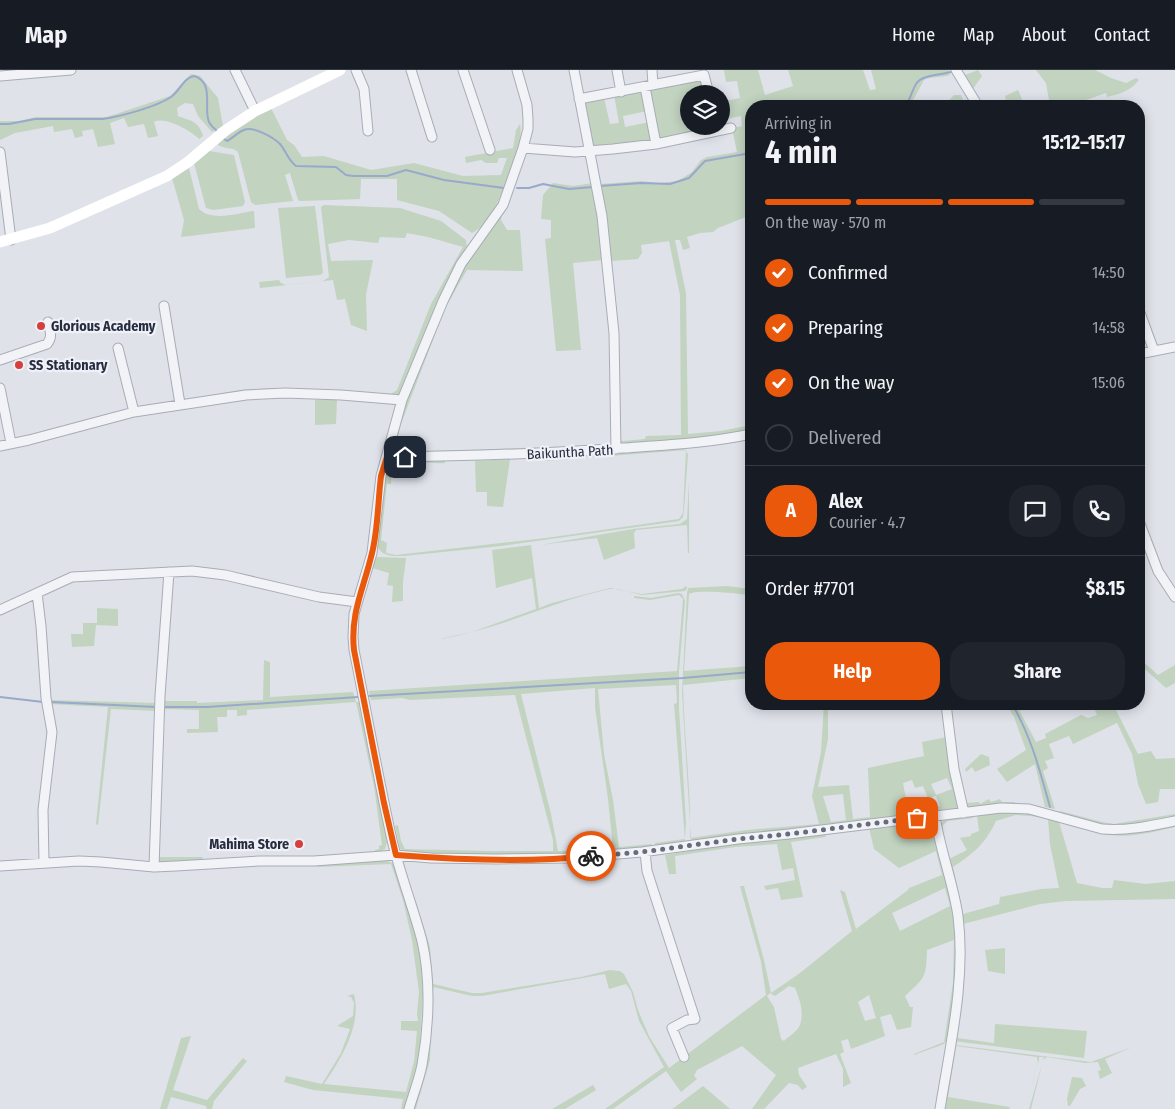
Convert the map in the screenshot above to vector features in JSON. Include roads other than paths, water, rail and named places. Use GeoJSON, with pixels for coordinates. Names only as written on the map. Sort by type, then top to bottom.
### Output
{"type":"FeatureCollection","features":[{"type":"Feature","properties":{"kind":"street"},"geometry":{"type":"LineString","coordinates":[[0,76],[71,70]]}},
{"type":"Feature","properties":{"kind":"street"},"geometry":{"type":"LineString","coordinates":[[235,70],[255,111]]}},
{"type":"Feature","properties":{"kind":"street"},"geometry":{"type":"LineString","coordinates":[[356,70],[364,89],[368,131]]}},
{"type":"Feature","properties":{"kind":"street"},"geometry":{"type":"LineString","coordinates":[[411,70],[432,137]]}},
{"type":"Feature","properties":{"kind":"street"},"geometry":{"type":"LineString","coordinates":[[463,70],[490,150]]}},
{"type":"Feature","properties":{"kind":"street"},"geometry":{"type":"LineString","coordinates":[[409,1109],[422,1067],[425,1045],[427,983],[422,942],[396,855],[384,803],[354,650],[353,625],[357,602],[372,553],[381,476],[402,400],[443,301],[461,264],[503,205],[523,148],[528,129],[527,105],[517,70]]}},
{"type":"Feature","properties":{"kind":"street"},"geometry":{"type":"LineString","coordinates":[[574,70],[603,224],[614,333],[616,449]]}},
{"type":"Feature","properties":{"kind":"street"},"geometry":{"type":"LineString","coordinates":[[617,70],[621,92]]}},
{"type":"Feature","properties":{"kind":"street"},"geometry":{"type":"LineString","coordinates":[[652,70],[649,86],[656,144]]}},
{"type":"Feature","properties":{"kind":"street"},"geometry":{"type":"LineString","coordinates":[[0,152],[6,241],[50,228],[167,176],[188,162],[226,130],[255,111],[333,71]]}},
{"type":"Feature","properties":{"kind":"street"},"geometry":{"type":"LineString","coordinates":[[956,71],[974,100]]}},
{"type":"Feature","properties":{"kind":"street"},"geometry":{"type":"LineString","coordinates":[[579,99],[621,92],[704,73]]}},
{"type":"Feature","properties":{"kind":"street"},"geometry":{"type":"LineString","coordinates":[[523,148],[575,152],[590,151],[656,144],[690,135]]}},
{"type":"Feature","properties":{"kind":"street"},"geometry":{"type":"LineString","coordinates":[[164,306],[180,404]]}},
{"type":"Feature","properties":{"kind":"street"},"geometry":{"type":"LineString","coordinates":[[0,360],[47,344],[51,334],[48,322]]}},
{"type":"Feature","properties":{"kind":"street"},"geometry":{"type":"LineString","coordinates":[[1145,326],[1154,351]]}},
{"type":"Feature","properties":{"kind":"street"},"geometry":{"type":"LineString","coordinates":[[1145,353],[1175,347]]}},
{"type":"Feature","properties":{"kind":"street"},"geometry":{"type":"LineString","coordinates":[[118,348],[134,412]]}},
{"type":"Feature","properties":{"kind":"street"},"geometry":{"type":"LineString","coordinates":[[0,388],[12,443]]}},
{"type":"Feature","properties":{"kind":"street"},"geometry":{"type":"LineString","coordinates":[[0,446],[134,412],[246,395],[285,393],[341,394],[402,400]]}},
{"type":"Feature","properties":{"kind":"street","name":"Baikuntha Path"},"geometry":{"type":"LineString","coordinates":[[387,457],[510,455],[616,449],[699,443],[745,435]]}},
{"type":"Feature","properties":{"kind":"street"},"geometry":{"type":"LineString","coordinates":[[1145,537],[1158,571],[1175,597]]}},
{"type":"Feature","properties":{"kind":"street"},"geometry":{"type":"LineString","coordinates":[[0,610],[72,577],[169,572],[210,572],[319,597],[357,602]]}},
{"type":"Feature","properties":{"kind":"street"},"geometry":{"type":"LineString","coordinates":[[154,867],[160,696],[169,572]]}},
{"type":"Feature","properties":{"kind":"street"},"geometry":{"type":"LineString","coordinates":[[37,593],[46,698],[52,732],[43,810],[44,863]]}},
{"type":"Feature","properties":{"kind":"street"},"geometry":{"type":"LineString","coordinates":[[947,710],[954,769],[964,813]]}},
{"type":"Feature","properties":{"kind":"street"},"geometry":{"type":"LineString","coordinates":[[0,866],[101,862],[154,867],[259,861],[314,861],[396,855],[497,860],[571,858],[645,852],[1001,808],[1029,809],[1102,829],[1123,830],[1175,821]]}},
{"type":"Feature","properties":{"kind":"street"},"geometry":{"type":"LineString","coordinates":[[935,816],[938,838],[956,905],[960,950],[956,997],[940,1109]]}},
{"type":"Feature","properties":{"kind":"street"},"geometry":{"type":"LineString","coordinates":[[645,852],[647,871],[695,1019],[687,1020],[672,1028],[684,1057]]}},
{"type":"Feature","properties":{"kind":"waterway"},"geometry":{"type":"LineString","coordinates":[[909,100],[916,84],[923,78],[953,71]]}},
{"type":"Feature","properties":{"kind":"waterway"},"geometry":{"type":"LineString","coordinates":[[0,124],[35,119],[103,119],[120,116],[165,101],[187,79],[194,76],[204,84],[207,96],[207,117],[217,131]]}},
{"type":"Feature","properties":{"kind":"waterway"},"geometry":{"type":"LineString","coordinates":[[224,139],[227,141],[248,129],[258,131],[268,135],[280,144],[296,166],[336,167],[346,175],[387,176],[406,170],[444,180],[504,188]]}},
{"type":"Feature","properties":{"kind":"waterway"},"geometry":{"type":"LineString","coordinates":[[600,186],[641,183],[670,184],[689,178],[705,161],[745,154]]}},
{"type":"Feature","properties":{"kind":"waterway"},"geometry":{"type":"LineString","coordinates":[[517,188],[529,188],[543,184],[569,189],[593,187]]}},
{"type":"Feature","properties":{"kind":"waterway"},"geometry":{"type":"LineString","coordinates":[[369,696],[683,678],[745,673]]}},
{"type":"Feature","properties":{"kind":"waterway"},"geometry":{"type":"LineString","coordinates":[[0,697],[43,702]]}},
{"type":"Feature","properties":{"kind":"waterway"},"geometry":{"type":"LineString","coordinates":[[163,707],[207,707],[358,697]]}},
{"type":"Feature","properties":{"kind":"waterway"},"geometry":{"type":"LineString","coordinates":[[51,702],[156,707]]}},
{"type":"Feature","properties":{"kind":"waterway"},"geometry":{"type":"LineString","coordinates":[[1016,710],[1030,741],[1050,807]]}},
{"type":"Feature","properties":{"kind":"place","name":"Glorious Academy"},"geometry":{"type":"Point","coordinates":[41,326]}},
{"type":"Feature","properties":{"kind":"place","name":"SS Stationary"},"geometry":{"type":"Point","coordinates":[19,365]}},
{"type":"Feature","properties":{"kind":"place","name":"Mahima Store"},"geometry":{"type":"Point","coordinates":[299,844]}}]}
